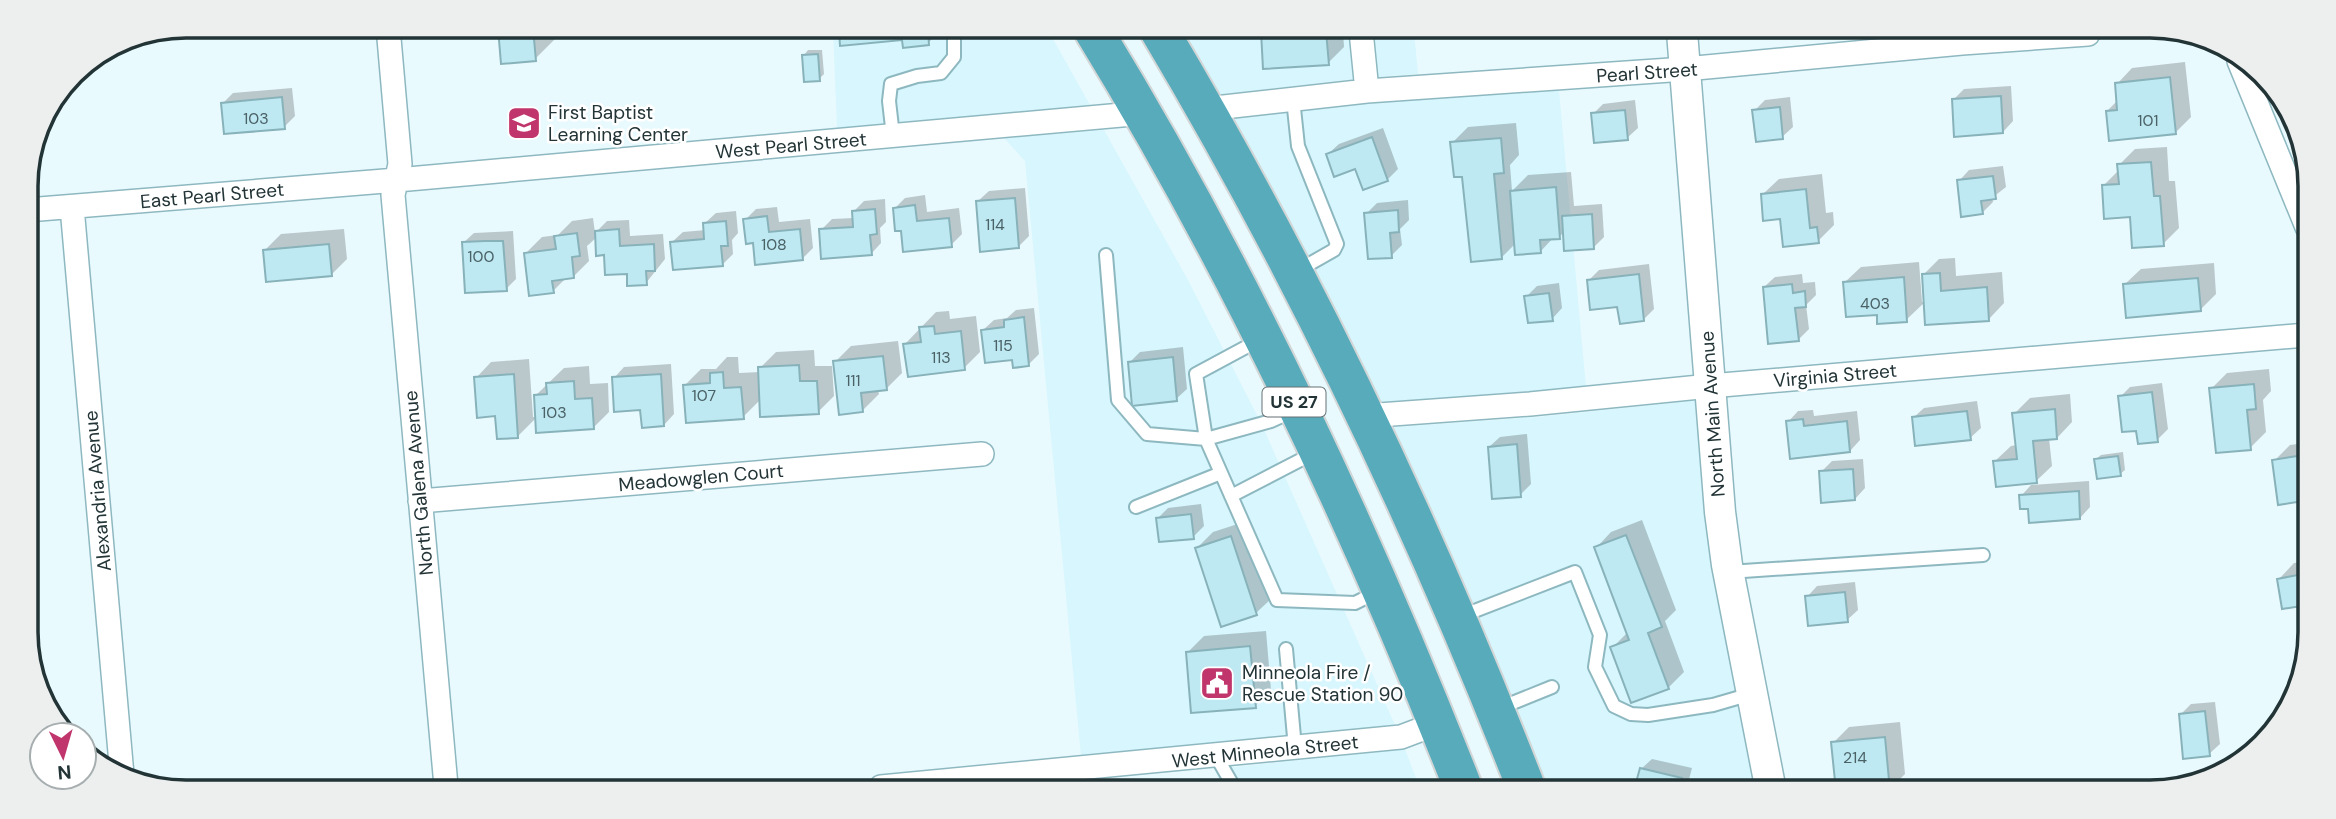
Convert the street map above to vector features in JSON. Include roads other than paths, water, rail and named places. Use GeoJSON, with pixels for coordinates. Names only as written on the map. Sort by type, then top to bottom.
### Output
{"type":"FeatureCollection","features":[{"type":"Feature","properties":{"kind":"highway","name":"US 27"},"geometry":{"type":"LineString","coordinates":[[1164,38],[1253,195],[1365,416],[1456,618],[1523,780]]}},
{"type":"Feature","properties":{"kind":"highway","name":"US 27"},"geometry":{"type":"LineString","coordinates":[[1099,39],[1144,113],[1297,409],[1381,590],[1460,780]]}},
{"type":"Feature","properties":{"kind":"highway"},"geometry":{"type":"LineString","coordinates":[[1104,39],[1155,81],[1206,109]]}},
{"type":"Feature","properties":{"kind":"highway"},"geometry":{"type":"LineString","coordinates":[[1144,113],[1196,143],[1253,195]]}},
{"type":"Feature","properties":{"kind":"street"},"geometry":{"type":"LineString","coordinates":[[1362,38],[1367,90]]}},
{"type":"Feature","properties":{"kind":"street","name":"North Main Avenue"},"geometry":{"type":"LineString","coordinates":[[1682,38],[1720,512],[1768,780]]}},
{"type":"Feature","properties":{"kind":"street","name":"Pearl Street"},"geometry":{"type":"LineString","coordinates":[[1206,109],[1367,90],[1685,69],[2031,38]]}},
{"type":"Feature","properties":{"kind":"street","name":"North Galena Avenue"},"geometry":{"type":"LineString","coordinates":[[388,39],[400,164],[393,195],[445,780]]}},
{"type":"Feature","properties":{"kind":"street"},"geometry":{"type":"LineString","coordinates":[[2244,73],[2298,203]]}},
{"type":"Feature","properties":{"kind":"street","name":"West Pearl Street"},"geometry":{"type":"LineString","coordinates":[[397,180],[1144,113]]}},
{"type":"Feature","properties":{"kind":"street","name":"East Pearl Street"},"geometry":{"type":"LineString","coordinates":[[39,209],[397,180]]}},
{"type":"Feature","properties":{"kind":"street","name":"Alexandria Avenue"},"geometry":{"type":"LineString","coordinates":[[72,207],[121,765]]}},
{"type":"Feature","properties":{"kind":"street","name":"Virginia Street"},"geometry":{"type":"LineString","coordinates":[[1365,416],[1530,404],[2298,336]]}},
{"type":"Feature","properties":{"kind":"street","name":"Meadowglen Court"},"geometry":{"type":"LineString","coordinates":[[420,501],[982,454]]}},
{"type":"Feature","properties":{"kind":"street","name":"West Minneola Street"},"geometry":{"type":"LineString","coordinates":[[957,780],[1401,737],[1438,723]]}},
{"type":"Feature","properties":{"kind":"lane"},"geometry":{"type":"LineString","coordinates":[[892,136],[889,101],[891,84],[917,76],[941,73],[954,57],[954,39]]}},
{"type":"Feature","properties":{"kind":"lane"},"geometry":{"type":"LineString","coordinates":[[1293,99],[1298,146],[1337,244],[1334,250],[1293,273]]}},
{"type":"Feature","properties":{"kind":"lane"},"geometry":{"type":"LineString","coordinates":[[1106,255],[1118,400],[1147,434],[1206,439],[1271,421],[1297,409]]}},
{"type":"Feature","properties":{"kind":"lane"},"geometry":{"type":"LineString","coordinates":[[1262,338],[1196,374],[1206,439],[1277,600],[1355,603],[1381,590]]}},
{"type":"Feature","properties":{"kind":"lane"},"geometry":{"type":"LineString","coordinates":[[1231,496],[1317,451]]}},
{"type":"Feature","properties":{"kind":"lane"},"geometry":{"type":"LineString","coordinates":[[1136,507],[1221,473]]}},
{"type":"Feature","properties":{"kind":"lane"},"geometry":{"type":"LineString","coordinates":[[1730,572],[1983,555]]}},
{"type":"Feature","properties":{"kind":"lane"},"geometry":{"type":"LineString","coordinates":[[1456,618],[1574,572],[1600,635],[1595,667],[1614,706],[1631,714],[1648,715],[1713,705],[1753,694]]}},
{"type":"Feature","properties":{"kind":"lane"},"geometry":{"type":"LineString","coordinates":[[1286,649],[1295,748]]}},
{"type":"Feature","properties":{"kind":"lane"},"geometry":{"type":"LineString","coordinates":[[1495,710],[1552,687]]}},
{"type":"Feature","properties":{"kind":"lane"},"geometry":{"type":"LineString","coordinates":[[1216,756],[1230,780]]}},
{"type":"Feature","properties":{"kind":"place","name":"First Baptist Learning Center"},"geometry":{"type":"Point","coordinates":[524,123]}},
{"type":"Feature","properties":{"kind":"place","name":"Minneola Fire / Rescue Station 90"},"geometry":{"type":"Point","coordinates":[1217,683]}}]}
